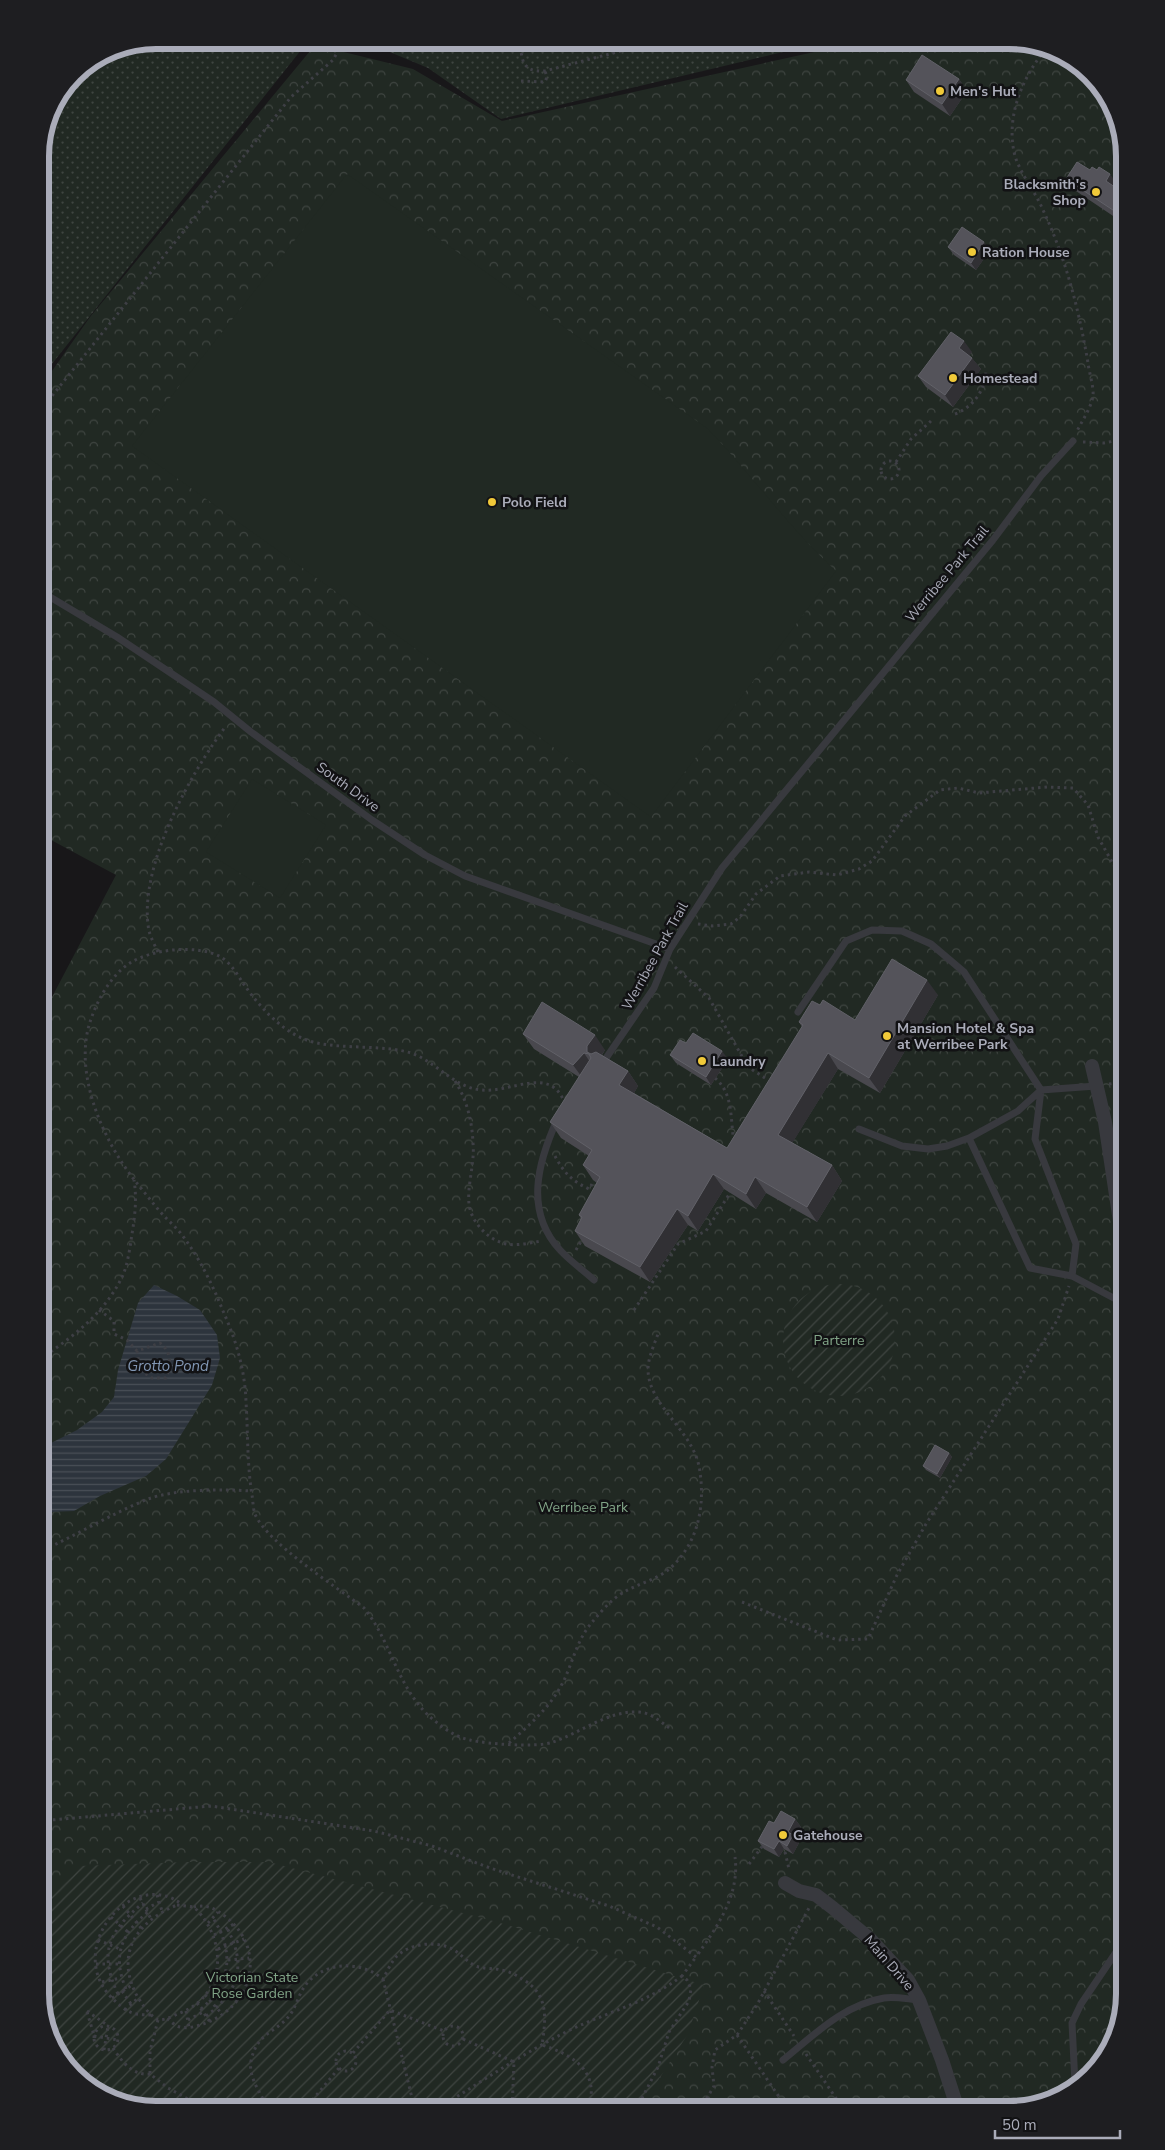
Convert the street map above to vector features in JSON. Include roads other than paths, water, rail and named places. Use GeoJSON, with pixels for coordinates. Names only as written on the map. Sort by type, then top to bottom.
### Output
{"type":"FeatureCollection","features":[{"type":"Feature","properties":{"kind":"street"},"geometry":{"type":"LineString","coordinates":[[1092,1066],[1105,1122],[1116,1196]]}},
{"type":"Feature","properties":{"kind":"street","name":"Main Drive"},"geometry":{"type":"LineString","coordinates":[[785,1883],[800,1891],[816,1894],[870,1939],[908,1980],[919,2000],[955,2101]]}},
{"type":"Feature","properties":{"kind":"lane","name":"Werribee Park Trail"},"geometry":{"type":"LineString","coordinates":[[602,1064],[654,988],[670,950],[722,868],[993,540],[1041,476],[1073,441]]}},
{"type":"Feature","properties":{"kind":"lane","name":"South Drive"},"geometry":{"type":"LineString","coordinates":[[49,596],[117,637],[214,702],[372,820],[425,856],[464,876],[670,950]]}},
{"type":"Feature","properties":{"kind":"lane"},"geometry":{"type":"LineString","coordinates":[[798,1012],[846,941],[872,930],[902,931],[931,944],[964,972],[1041,1090],[1035,1139],[1076,1244],[1072,1276]]}},
{"type":"Feature","properties":{"kind":"lane"},"geometry":{"type":"LineString","coordinates":[[859,1129],[902,1146],[928,1149],[947,1146],[969,1138],[1018,1111],[1041,1090],[1096,1086]]}},
{"type":"Feature","properties":{"kind":"lane"},"geometry":{"type":"LineString","coordinates":[[566,1106],[551,1134],[539,1168],[537,1179],[539,1201],[542,1218],[552,1240],[594,1280]]}},
{"type":"Feature","properties":{"kind":"lane"},"geometry":{"type":"LineString","coordinates":[[969,1138],[1030,1268],[1072,1276],[1116,1299]]}},
{"type":"Feature","properties":{"kind":"lane"},"geometry":{"type":"LineString","coordinates":[[1074,2079],[1072,2023],[1081,2004],[1116,1952]]}},
{"type":"Feature","properties":{"kind":"lane"},"geometry":{"type":"LineString","coordinates":[[783,2060],[838,2015],[852,2007],[884,1998],[919,2000]]}},
{"type":"Feature","properties":{"kind":"water","name":"Grotto Pond"},"geometry":{"type":"Polygon","coordinates":[[[154,1285],[200,1310],[217,1335],[220,1358],[212,1385],[166,1459],[146,1476],[100,1496],[74,1511],[49,1512],[49,1443],[77,1430],[102,1412],[114,1397],[118,1370],[138,1303],[154,1285]]]}},
{"type":"Feature","properties":{"kind":"place","name":"Men's Hut"},"geometry":{"type":"Point","coordinates":[940,91]}},
{"type":"Feature","properties":{"kind":"place","name":"Blacksmith's Shop"},"geometry":{"type":"Point","coordinates":[1096,192]}},
{"type":"Feature","properties":{"kind":"place","name":"Ration House"},"geometry":{"type":"Point","coordinates":[972,252]}},
{"type":"Feature","properties":{"kind":"place","name":"Homestead"},"geometry":{"type":"Point","coordinates":[953,378]}},
{"type":"Feature","properties":{"kind":"place","name":"Polo Field"},"geometry":{"type":"Point","coordinates":[492,502]}},
{"type":"Feature","properties":{"kind":"place","name":"Mansion Hotel & Spa at Werribee Park"},"geometry":{"type":"Point","coordinates":[887,1036]}},
{"type":"Feature","properties":{"kind":"place","name":"Laundry"},"geometry":{"type":"Point","coordinates":[702,1061]}},
{"type":"Feature","properties":{"kind":"place","name":"Gatehouse"},"geometry":{"type":"Point","coordinates":[783,1835]}},
{"type":"Feature","properties":{"kind":"park label","name":"Parterre"},"geometry":{"type":"Point","coordinates":[839,1340]}},
{"type":"Feature","properties":{"kind":"park label","name":"Werribee Park"},"geometry":{"type":"Point","coordinates":[583,1507]}},
{"type":"Feature","properties":{"kind":"park label","name":"Victorian State Rose Garden"},"geometry":{"type":"Point","coordinates":[252,1985]}}]}
